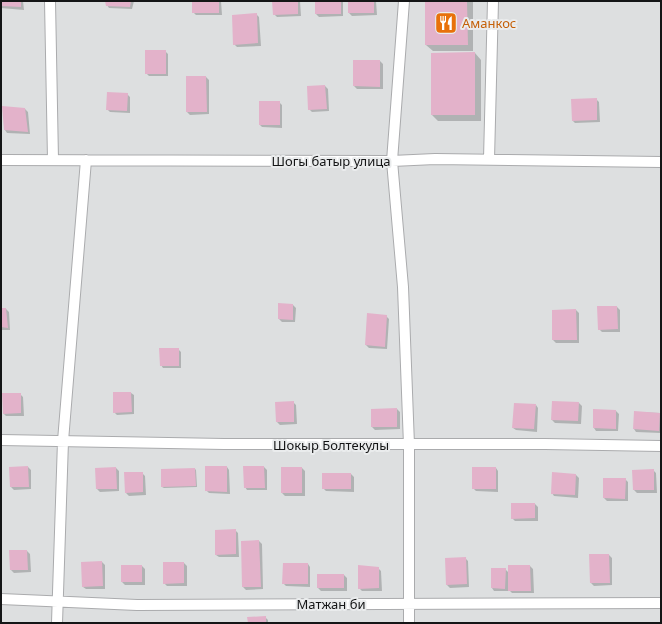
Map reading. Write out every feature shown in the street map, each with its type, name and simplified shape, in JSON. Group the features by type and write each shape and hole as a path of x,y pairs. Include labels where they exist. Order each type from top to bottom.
{"street":[{"path":"50,1 53,160"},
{"path":"404,1 392,161 403,287 409,445 409,623"},
{"path":"489,160 493,1"},
{"name":"Шогы батыр улица","path":"1,160 489,160 661,162"},
{"path":"57,623 63,441 86,160"},
{"name":"Шокыр Болтекулы","path":"1,440 224,444 538,444 661,446"},
{"name":"Матжан би","path":"1,600 137,604 661,603"}],"building":[{"path":"1,1 21,1 21,7 1,6"},
{"path":"105,1 131,1 130,7 106,6"},
{"path":"192,1 219,1 219,13 192,13"},
{"path":"272,1 298,1 298,14 273,15"},
{"path":"315,1 341,1 341,14 315,14"},
{"path":"348,1 374,1 374,13 348,13"},
{"name":"Аманкос","path":"425,1 467,1 468,45 425,45"},
{"path":"257,13 258,43 233,45 232,15"},
{"path":"145,50 166,50 166,74 145,74"},
{"path":"475,52 475,115 431,115 431,53"},
{"path":"353,60 380,60 380,87 353,86"},
{"path":"186,76 206,76 207,112 186,112"},
{"path":"325,85 327,109 308,110 307,86"},
{"path":"107,92 128,93 127,111 106,110"},
{"path":"597,98 597,120 572,121 571,99"},
{"path":"259,101 280,101 280,125 259,125"},
{"path":"2,106 25,108 28,132 4,130"},
{"path":"278,303 293,304 293,320 278,319"},
{"path":"597,306 617,306 618,329 598,330"},
{"path":"1,308 6,308 8,328 1,327"},
{"path":"576,309 577,340 552,340 552,310"},
{"path":"367,313 387,315 385,347 365,345"},
{"path":"159,348 179,348 179,366 160,366"},
{"path":"113,392 131,392 132,412 113,413"},
{"path":"2,393 21,393 21,413 3,414"},
{"path":"294,401 294,422 276,422 275,402"},
{"path":"552,401 579,402 578,421 551,420"},
{"path":"514,403 536,404 534,429 512,428"},
{"path":"397,408 397,427 371,427 371,409"},
{"path":"593,409 616,410 616,429 593,428"},
{"path":"634,411 660,413 659,431 633,429"},
{"path":"28,466 29,487 10,487 9,467"},
{"path":"205,466 227,466 227,492 205,491"},
{"path":"243,466 264,466 265,488 244,488"},
{"path":"116,467 117,489 96,489 95,468"},
{"path":"281,467 302,467 302,493 281,493"},
{"path":"472,467 496,467 496,489 472,489"},
{"path":"195,468 196,486 161,487 161,469"},
{"path":"654,469 654,490 633,490 632,470"},
{"path":"124,472 143,472 143,492 125,493"},
{"path":"552,472 576,474 575,495 551,494"},
{"path":"322,473 351,473 351,489 322,489"},
{"path":"603,478 626,478 625,499 603,498"},
{"path":"511,503 535,503 535,518 511,519"},
{"path":"236,529 236,554 215,555 215,530"},
{"path":"259,540 261,587 242,587 241,541"},
{"path":"9,550 27,550 28,570 10,570"},
{"path":"589,554 609,554 610,583 590,583"},
{"path":"466,557 467,584 446,585 445,558"},
{"path":"102,561 103,586 82,587 81,562"},
{"path":"163,562 184,562 184,583 163,584"},
{"path":"283,563 308,563 308,584 282,584"},
{"path":"121,565 142,565 142,582 121,582"},
{"path":"358,565 379,567 379,588 358,589"},
{"path":"508,565 530,565 531,591 508,591"},
{"path":"491,568 506,568 505,589 491,588"},
{"path":"317,574 344,574 344,588 317,588"},
{"path":"266,616 266,623 248,623 247,617"}],"place":[{"name":"Аманкос","path":"446,23"}]}
